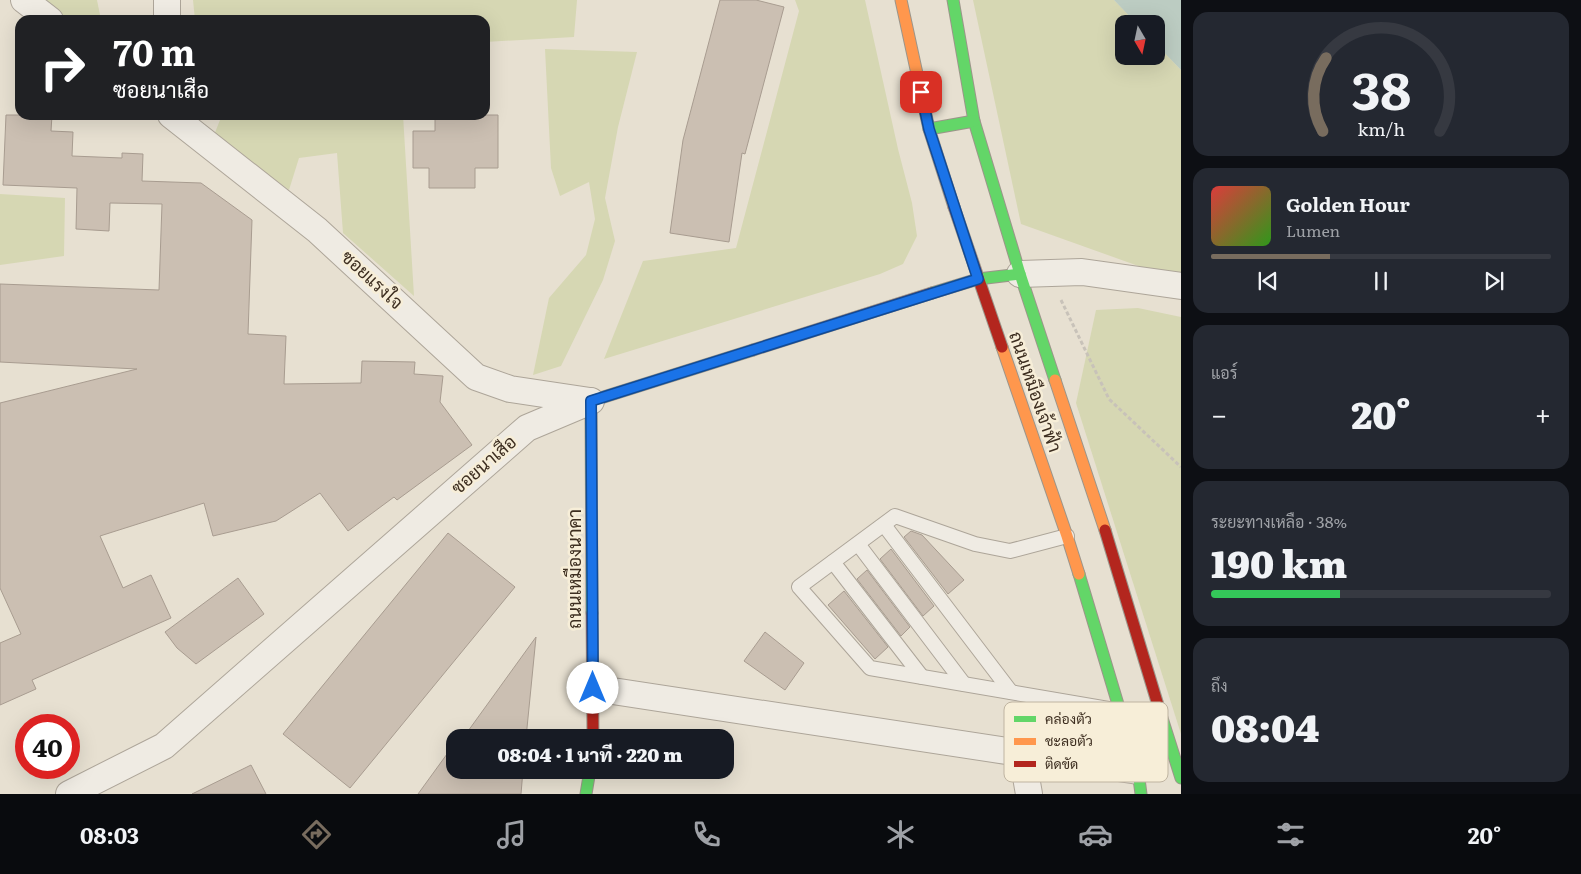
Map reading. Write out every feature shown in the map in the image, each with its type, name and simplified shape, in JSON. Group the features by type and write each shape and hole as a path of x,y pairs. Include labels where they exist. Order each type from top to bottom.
{"street":[{"path":"24,0 44,15"},
{"path":"167,0 167,15"},
{"name":"ถนนเหมืองเจ้าฟ้า","path":"901,0 929,129 978,279 1067,536 1117,702"},
{"name":"ถนนเหมืองเจ้าฟ้า","path":"953,0 974,121 1020,274 1105,531 1158,702"},
{"name":"ซอยแรงใจ","path":"177,120 317,230 476,377 510,389 591,401"},
{"path":"929,129 974,121"},
{"path":"1020,274 1082,272 1181,286"},
{"name":"ซอยนาเสือ","path":"69,794 164,746 527,428 591,401 978,279 1020,274"},
{"name":"ถนนเหมืองนาคา","path":"591,401 593,729"},
{"path":"593,688 1004,751"},
{"name":"ถนนเหมืองเจ้าฟ้า","path":"1168,736 1181,778"},
{"path":"586,794 588,779"}],"lane":[{"path":"1067,536 1010,551 975,544 895,516 799,587 870,668 1068,702"},
{"path":"884,524 1011,692"},
{"path":"858,544 964,684"},
{"path":"833,562 922,677"}],"path":[{"path":"1048,273 1109,400 1181,467"}],"green space":[{"path":"46,0 97,0 100,15 63,15"},
{"path":"193,0 577,0 574,37 490,42 490,15 194,15"},
{"path":"795,0 865,0 912,203 917,236 903,264 880,274 604,359 643,261 736,248 799,11"},
{"path":"973,0 1114,0 1128,15 1115,15 1115,65 1165,65 1165,53 1181,70 1181,274 1144,268 1021,224"},
{"path":"545,49 637,52 618,127 605,198 615,241 603,280 561,366 533,375 549,298 586,255 595,219 589,182 560,196 551,168"},
{"path":"220,120 403,120 414,296 343,233 337,153 299,158 289,190 214,135"},
{"path":"0,194 65,198 64,256 0,265"},
{"path":"1138,308 1181,317 1181,734 1076,403 1096,310"}],"shaded area":[{"path":"1114,0 1181,0 1181,70 1165,53 1165,15 1128,15"}],"building":[{"path":"720,0 756,0 784,7 745,154 742,153 729,242 670,233 683,140"},
{"path":"6,115 15,115 15,120 52,120 51,131 73,132 72,156 122,158 122,153 143,154 142,181 201,183 252,220 248,334 286,336 284,384 361,383 362,361 415,362 414,374 443,376 440,402 472,445 397,500 394,497 348,531 320,493 276,521 213,536 204,503 100,536 123,588 151,575 171,618 32,680 36,689 0,705 0,643 21,634 0,588 0,403 137,369 0,362 0,284 159,290 162,204 110,203 109,231 76,229 77,188 3,185"},
{"path":"490,115 498,115 498,168 475,168 475,188 429,188 429,168 413,168 413,131 435,131 435,120 490,120"},
{"path":"911,531 922,535 964,580 948,594 904,537"},
{"path":"448,533 515,587 350,788 283,734"},
{"path":"891,549 934,606 923,616 880,559"},
{"path":"867,570 910,627 901,636 857,579"},
{"path":"238,578 264,614 196,664 177,648 165,632"},
{"path":"844,591 888,647 875,659 828,605"},
{"path":"765,632 804,663 785,690 744,661"},
{"path":"536,637 527,729 470,729"},
{"path":"446,755 446,779 522,779 521,794 418,794"},
{"path":"251,765 266,794 192,794"}],"traffic: fast":[{"path":"953,0 974,121 1020,274 1055,380"},
{"path":"929,129 974,121"},
{"path":"932,293 978,279 1020,274"},
{"path":"592,613 591,401 753,350"},
{"path":"1079,574 1117,702"},
{"path":"1168,737 1181,778"},
{"path":"586,794 588,779"},
{"path":"1139,782 1141,794"}],"traffic: slow":[{"path":"901,0 929,129 954,207"},
{"path":"1002,347 1079,574"},
{"path":"1055,380 1105,530"}],"traffic: jam":[{"path":"954,207 1002,347"},
{"path":"753,350 932,293"},
{"path":"1105,530 1157,702"},
{"path":"592,613 593,729"}],"route":[{"path":"593,688 591,401 978,279 929,129 921,92"}]}
